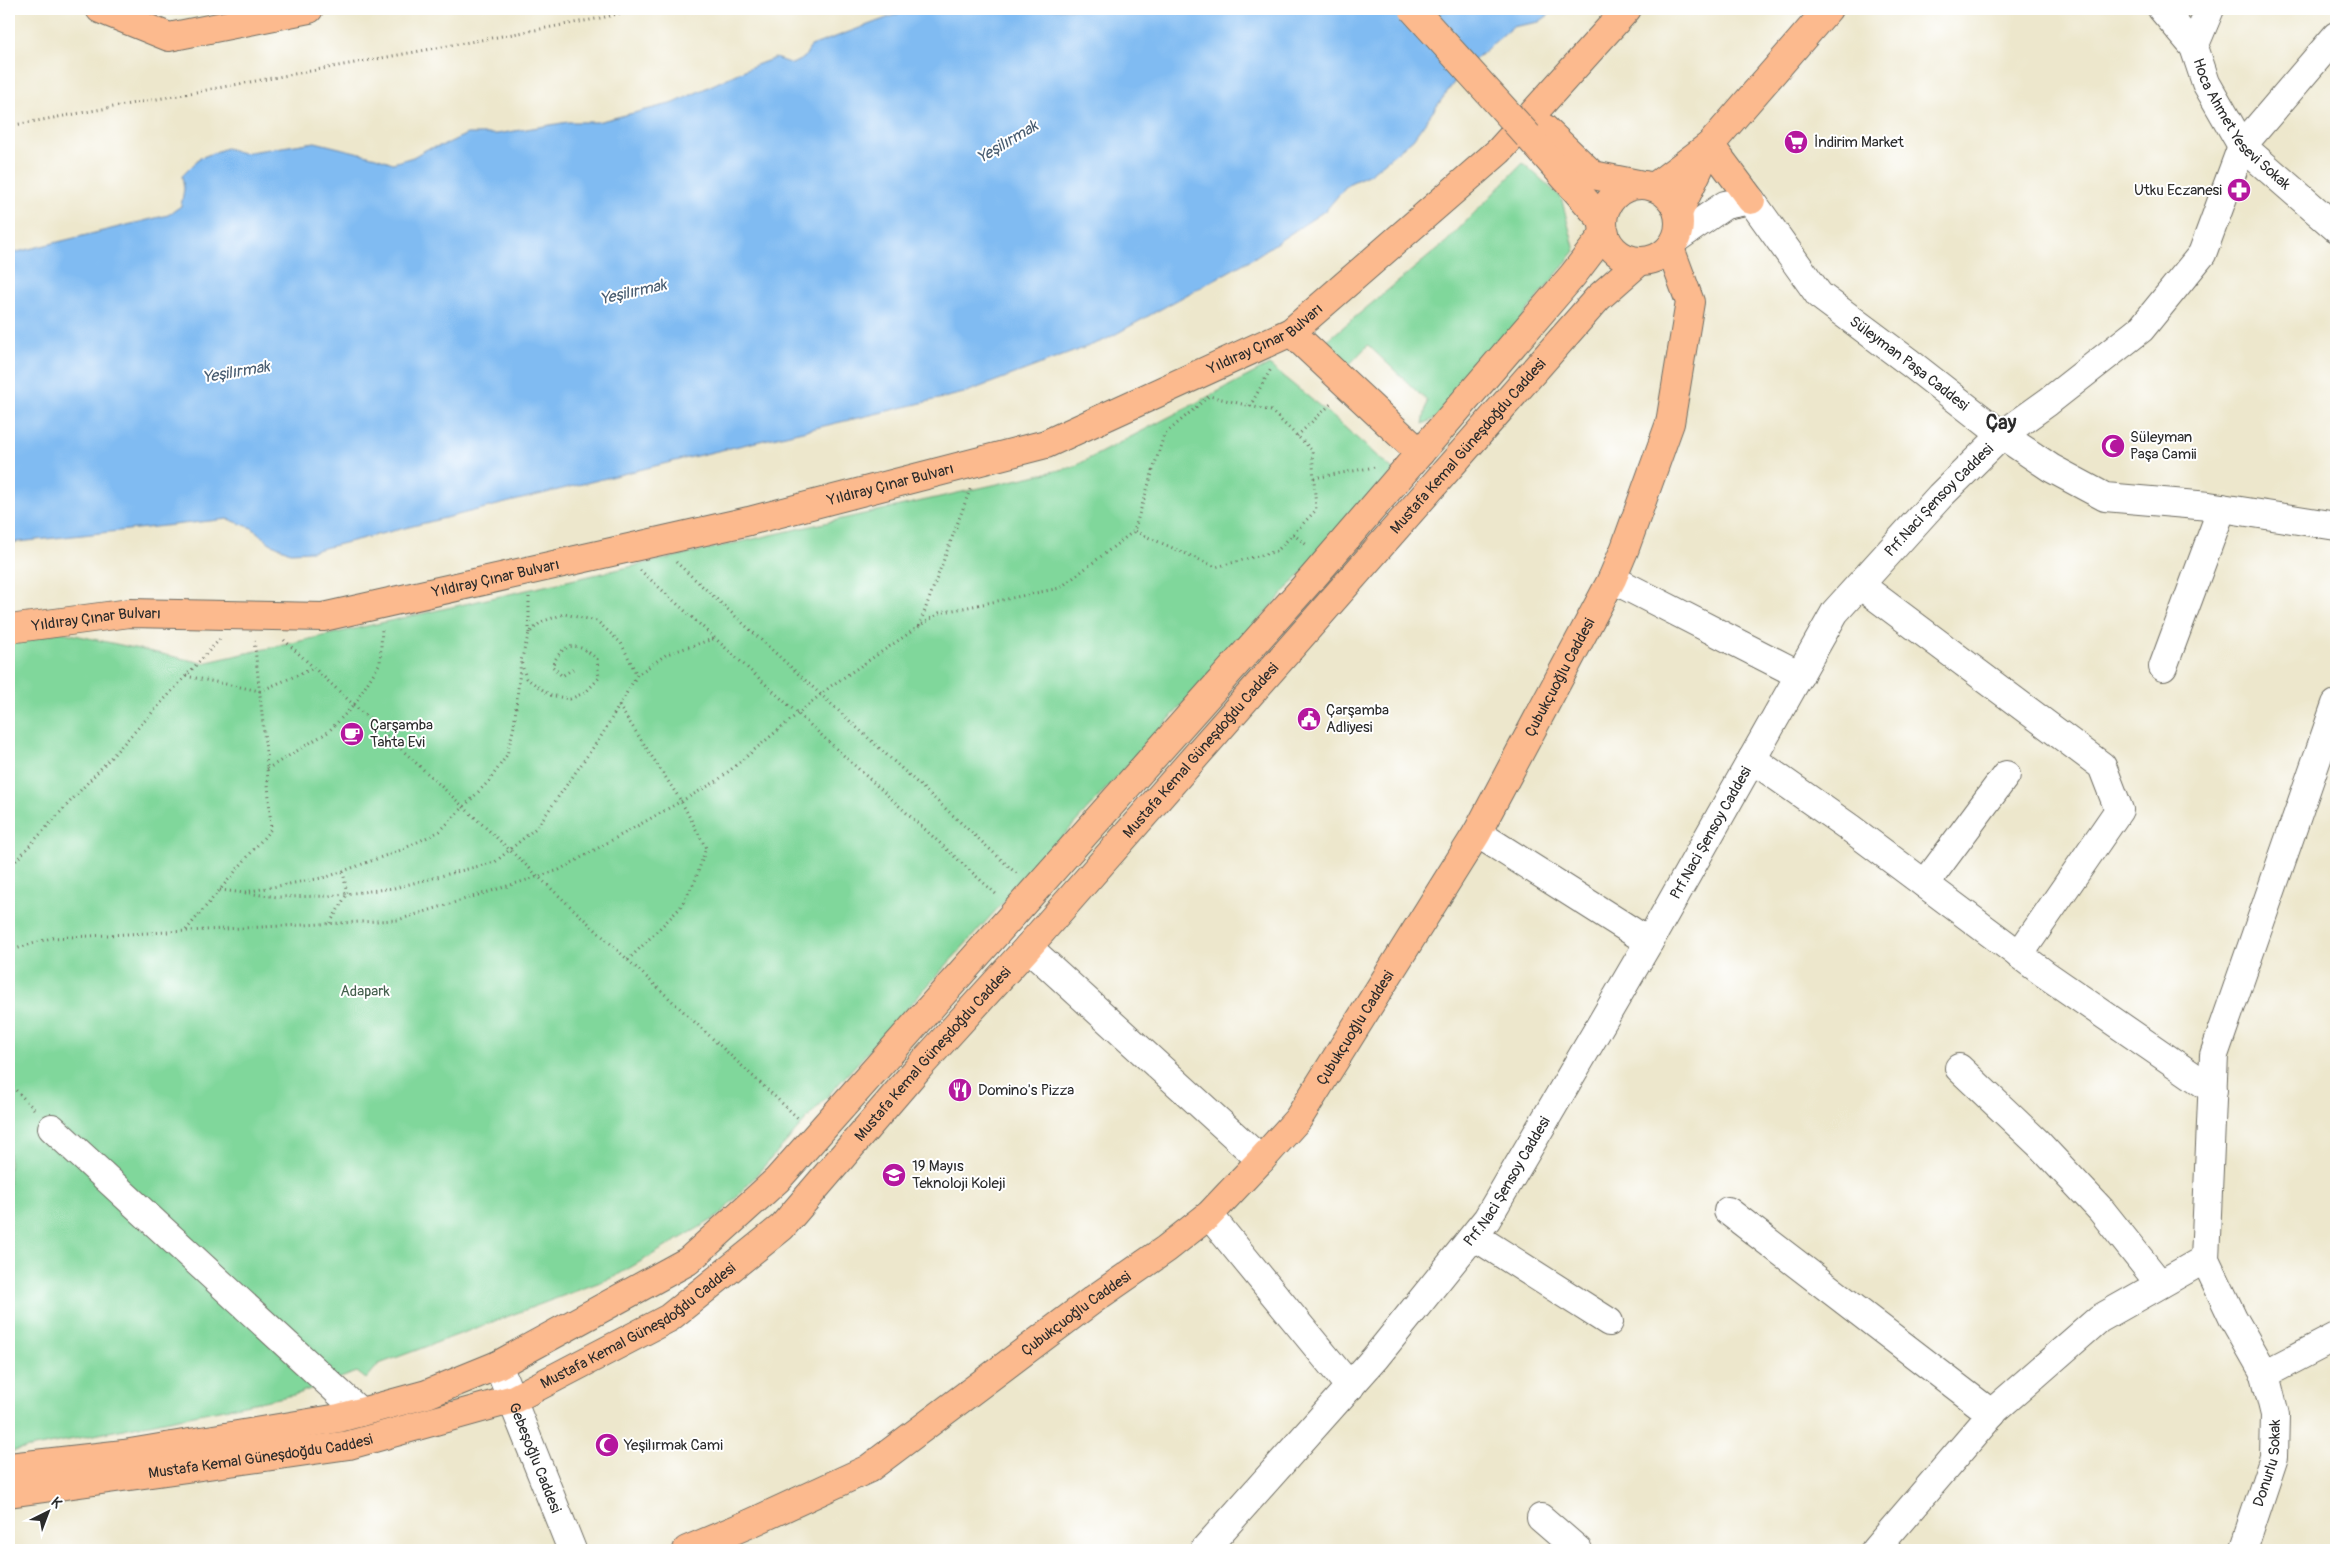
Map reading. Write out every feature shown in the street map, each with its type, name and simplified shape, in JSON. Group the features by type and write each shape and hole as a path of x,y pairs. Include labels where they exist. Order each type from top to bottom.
{"main road":[{"path":"100,9 170,37 309,9"},
{"path":"1413,9 1536,132 1593,175 1649,186 1669,198 1674,233"},
{"path":"1437,9 1536,132 1604,227 1609,244 1628,259 1640,261 1651,260 1661,256 1674,233 1710,144"},
{"name":"Yıldıray Çınar Bulvarı","path":"9,628 130,613 323,618 749,522 1046,444 1291,332 1499,151 1627,9"},
{"path":"1604,227 1605,210 1611,199 1620,191 1631,186 1649,186 1710,144 1828,9"},
{"name":"Süleyman Paşa Caddesi","path":"1710,144 1751,200"},
{"name":"Mustafa Kemal Güneşdoğdu Caddesi","path":"9,1467 124,1454 339,1418 427,1394 498,1365 688,1261 777,1180 1308,583 1574,275 1604,227"},
{"name":"Çubukçuoğlu Caddesi","path":"687,1550 868,1469 1094,1299 1166,1249 1208,1215 1298,1119 1477,833 1612,578 1625,548 1670,423 1690,302 1674,233"},
{"name":"Mustafa Kemal Güneşdoğdu Caddesi","path":"9,1493 349,1445 514,1399 669,1318 782,1228 920,1066 1028,947 1598,298 1640,261"},
{"path":"1291,332 1420,453"}],"street":[{"name":"Hoca Ahmet Yesevi Sokak","path":"2162,9 2194,47 2206,83 2242,146 2336,228"},
{"path":"2194,47 2210,9"},
{"path":"2242,146 2336,36"},
{"name":"Prf.Naci Şensoy Caddesi","path":"1204,1550 1350,1387 1487,1219 1649,942 1835,612 1940,496 2002,435 2048,402 2141,329 2202,254 2242,146"},
{"path":"1674,233 1725,205 1751,200"},
{"name":"Süleyman Paşa Caddesi","path":"1751,200 1819,295 2002,435 2051,468 2105,497 2222,508 2336,526"},
{"path":"2163,667 2222,508"},
{"path":"1612,578 1800,675"},
{"path":"1860,585 2102,766 2118,810 2019,955"},
{"path":"1875,1550 1992,1414 2099,1319 2205,1259 2214,1055 2336,704"},
{"path":"1752,759 1925,884 2019,955 2213,1090"},
{"path":"1925,884 2006,774"},
{"path":"1477,833 1649,942"},
{"path":"1028,947 1261,1160"},
{"path":"1959,1068 2038,1144 2102,1210 2160,1284"},
{"path":"52,1128 360,1412"},
{"path":"1728,1211 1992,1414"},
{"path":"1208,1215 1350,1387"},
{"path":"1474,1236 1609,1322"},
{"name":"Donurlu Sokak","path":"2205,1259 2234,1318 2265,1374 2275,1415 2274,1457 2243,1550"},
{"path":"2265,1374 2336,1337"},
{"name":"Gebeşoğlu Caddesi","path":"498,1365 514,1399 572,1550"},
{"path":"1541,1518 1578,1550"}],"path":[{"path":"9,126 601,18 636,9"},
{"path":"1297,436 1349,387"},
{"path":"9,951 50,938 398,920 560,870 717,781 821,695 939,613 1060,588 1134,531 1164,435 1210,396 1271,411 1312,450 1316,510 1278,551 1216,567 1134,531"},
{"path":"919,626 981,461"},
{"path":"1314,478 1377,467"},
{"path":"655,543 1035,890"},
{"path":"619,551 1016,912"},
{"path":"241,892 327,877 401,850 440,831 489,781 507,755 514,726 521,661 529,632 529,571"},
{"path":"268,769 328,732 354,705 380,662 384,604"},
{"path":"529,632 541,622 564,614 597,621 621,643 637,675"},
{"path":"250,616 314,668 817,1135"},
{"path":"9,868 186,676 250,616"},
{"path":"185,931 271,829 268,769 250,616"},
{"path":"220,890 278,897 347,894 394,888 494,862 538,827 602,735 637,675 666,654 716,638"},
{"path":"521,661 526,678 550,695 570,699 586,692 599,678 597,659 583,647 570,646 558,654 552,666 562,676 573,669"},
{"path":"186,676 260,691 314,668"},
{"path":"619,706 681,801 706,848 695,881 680,908 628,960"},
{"path":"330,923 347,894 342,871"},
{"path":"9,1083 52,1128"}],"green space":[{"path":"1523,163 1561,197 1575,251 1445,414 1423,424 1427,401 1368,345 1344,370 1319,347 1446,242"},
{"name":"Adapark","path":"1269,365 1332,416 1394,471 719,1216 614,1277 379,1364 366,1379 357,1372 294,1395 9,1452 9,643 61,632 203,663 1073,467"}],"water":[{"name":"Yeşilırmak","path":"911,9 1557,9 1539,22 1512,27 1463,70 1413,139 1370,174 1348,184 1326,210 1255,257 1105,340 964,393 675,461 312,551 290,552 270,543 252,528 228,519 9,543 9,254 168,215 181,206 184,189 182,176 200,158 226,148 243,153 315,142 393,163 413,157 427,149 444,145 467,134 497,134 568,122 597,122 674,103 751,67 775,58 792,64 804,58 811,46"}],"place":[{"name":"İndirim Market","path":"1796,142"},
{"name":"Utku Eczanesi","path":"2239,190"},
{"name":"Süleyman Paşa Camii","path":"2113,446"},
{"name":"Çarşamba Adliyesi","path":"1309,719"},
{"name":"Çarşamba Tahta Evi","path":"352,734"},
{"name":"Domino's Pizza","path":"960,1090"},
{"name":"19 Mayıs Teknoloji Koleji","path":"894,1175"},
{"name":"Yeşilırmak Cami","path":"607,1445"}],"district":[{"name":"Çay","path":"2001,422"}]}
